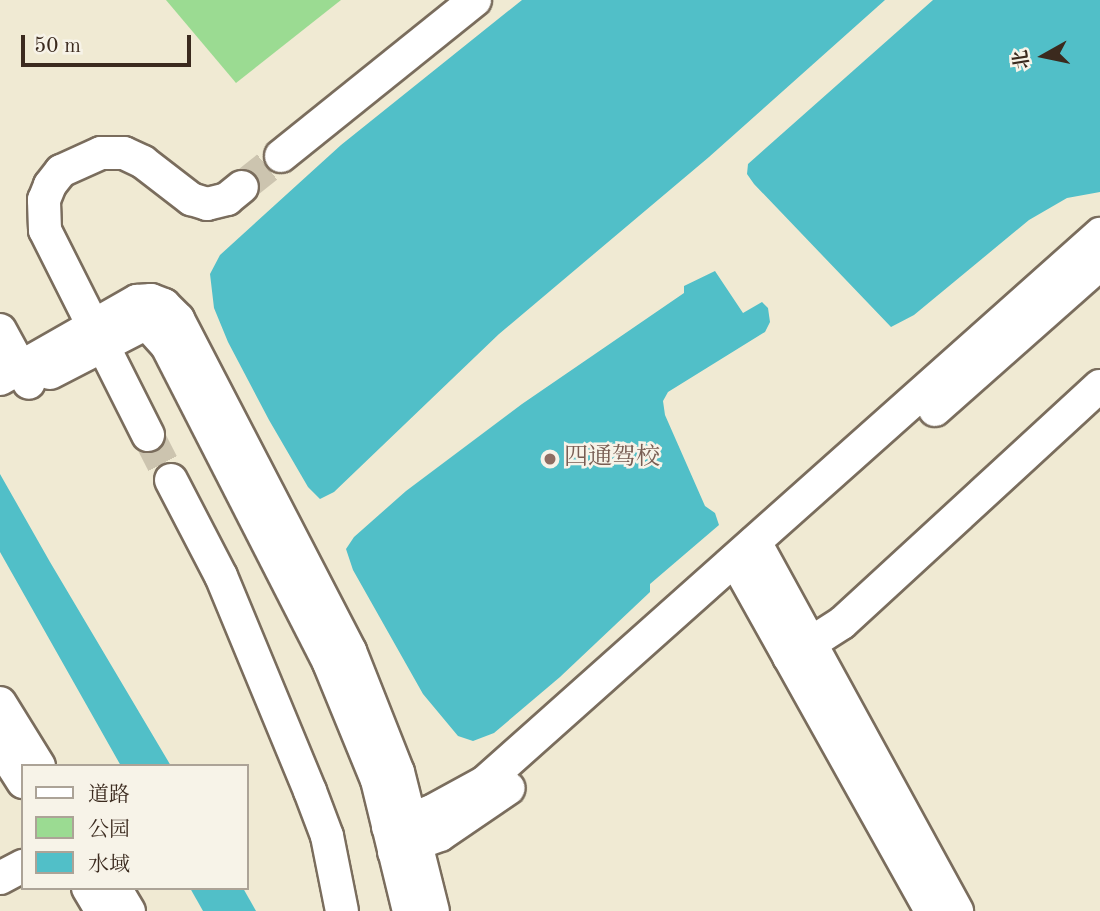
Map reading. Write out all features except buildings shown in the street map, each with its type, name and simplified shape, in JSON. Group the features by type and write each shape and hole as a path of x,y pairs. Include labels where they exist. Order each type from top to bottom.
{"lane":[{"path":"281,156 475,0"},
{"path":"148,435 45,230 44,200 50,185 61,171 102,153 124,153 143,162 191,199 207,204 227,199 242,187"},
{"path":"750,560 1100,234"},
{"path":"402,835 432,811 485,782 1100,264"},
{"path":"0,330 11,385 99,334 137,301 151,300 164,305 178,319 351,651 398,772 409,911"},
{"path":"799,650 842,623 1100,386"},
{"path":"172,480 221,576 310,791 327,836 342,911"},
{"path":"750,560 799,650 931,911"},
{"path":"799,650 957,911"},
{"path":"0,703 21,776"},
{"path":"402,835 433,911"},
{"path":"0,878 21,867"},
{"path":"89,890 102,911"},
{"path":"116,890 129,911"}],"green space":[{"path":"166,0 341,0 236,83"}],"water":[{"path":"522,0 885,0 709,157 499,334 334,492 320,499 308,487 228,342 214,308 210,274 220,255 341,145"},
{"path":"933,0 1100,0 1100,192 1067,198 1029,220 914,315 891,327 754,184 747,174 748,164"},
{"path":"715,271 743,313 762,302 768,308 770,322 765,332 668,392 663,401 665,415 705,506 715,513 719,525 650,584 650,592 560,677 494,733 473,741 458,736 423,694 353,570 346,549 354,537 406,491 522,404 684,293 684,286"},
{"path":"0,474 170,764 120,764 0,552"},
{"path":"191,890 244,890 256,911 203,911"}],"tunnel":[{"path":"242,187 281,156"},
{"path":"148,435 171,480"}],"place":[{"name":"四通驾校","path":"550,459"}]}
